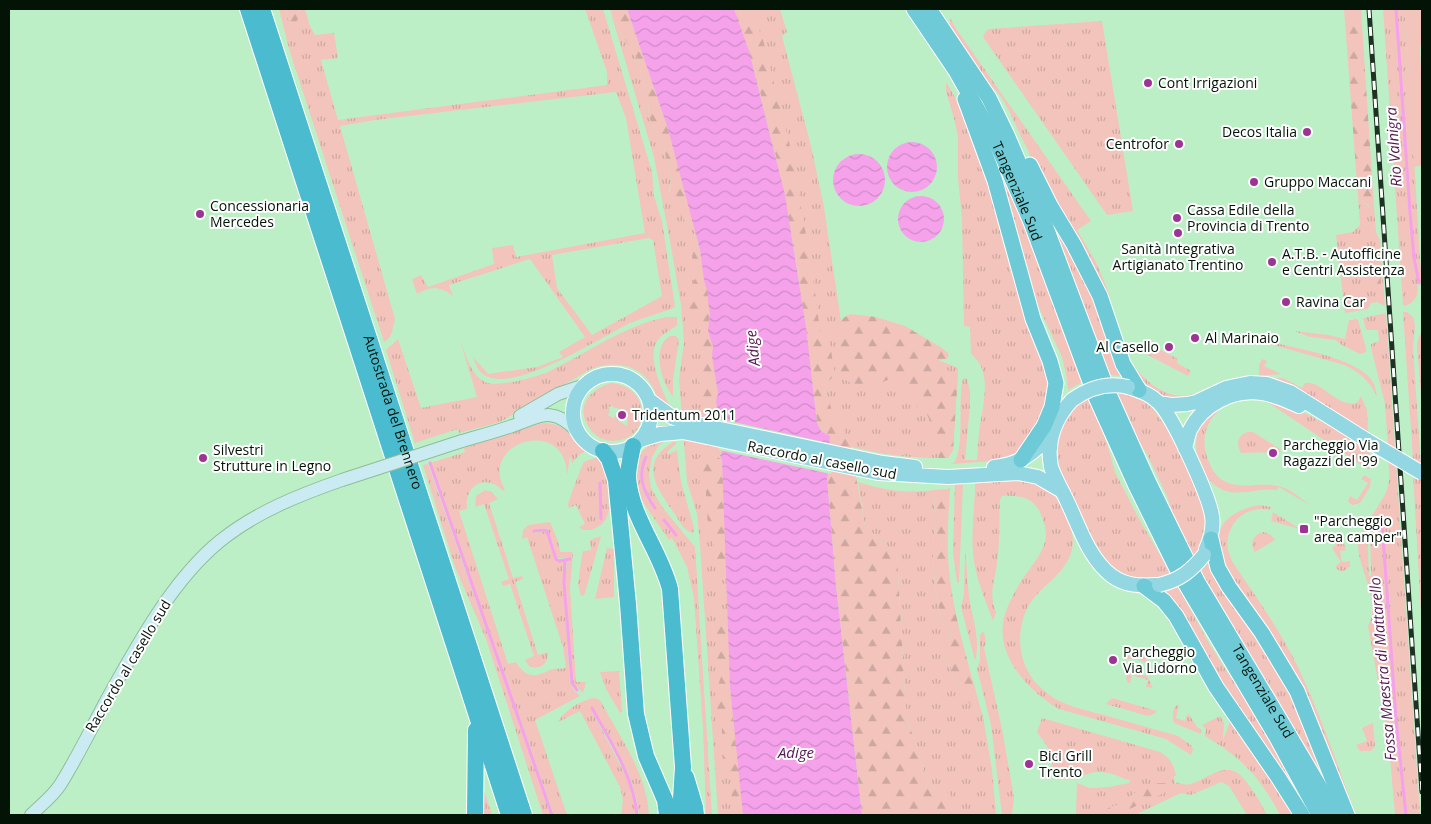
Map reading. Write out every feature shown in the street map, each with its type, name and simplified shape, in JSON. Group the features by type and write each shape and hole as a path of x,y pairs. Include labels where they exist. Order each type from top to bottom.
{"highway":[{"name":"Autostrada del Brennero","path":"248,9 509,815"},
{"name":"Autostrada del Brennero","path":"262,9 524,815"},
{"name":"Tangenziale Sud","path":"914,9 956,71 985,121 1012,177 1031,222 1095,395 1136,486 1186,586 1277,738 1319,815"},
{"name":"Tangenziale Sud","path":"929,9 988,98 1023,171 1108,392 1148,481 1197,581 1290,735 1322,791 1333,815"},
{"path":"956,71 972,121 995,181 1033,319 1052,368 1056,392 1052,407 1044,426 1021,460"},
{"path":"988,98 1005,117 1050,205 1074,245 1100,296 1123,364 1134,388"},
{"path":"1023,284 1051,345 1062,376 1064,389 1058,420"},
{"path":"637,443 628,476 632,498 638,516 666,575 670,589 683,767 680,815"},
{"path":"602,451 609,459 616,480 636,714 646,756 665,800 667,815"},
{"path":"1211,539 1218,568 1229,587 1262,633 1297,691 1346,815"},
{"path":"1152,585 1176,616 1216,687 1302,815"},
{"path":"475,815 476,715"},
{"path":"683,767 696,815"},
{"path":"651,770 656,815"}],"main road":[{"name":"Raccordo al casello sud","path":"490,433 558,394 585,385 602,375 620,375 636,383 642,388 649,400 682,427"},
{"path":"1160,403 1173,423 1211,508 1213,527 1211,539 1204,555 1196,566 1172,582 1152,585 1125,583 1112,576 1099,562 1082,533 1062,491 1052,468 1050,458 1052,434 1058,420 1072,400 1083,392 1095,387 1110,385 1134,388 1160,403 1171,405 1196,402 1234,386 1250,383 1267,384 1290,392 1422,473"},
{"path":"576,430 573,420 573,408 578,394 585,385"},
{"path":"1185,448 1189,432 1203,411 1224,398 1243,393 1262,393 1274,396 1342,425"},
{"path":"637,443 648,430 651,420 649,400"},
{"name":"Raccordo al casello sud","path":"31,815 59,786 130,658 170,595 195,565 220,541 250,520 285,502 342,480 518,424 528,419 548,415 562,418 576,430 587,444 602,451 618,452 682,427 948,473 1018,474 1038,477 1062,491"},
{"name":"Raccordo al casello sud","path":"948,473 1007,466 1030,456 1052,434"}],"green space":[{"path":"279,9 285,9 290,25 300,11 299,9 305,9 315,35 334,33 338,58 321,60 338,120 607,85 607,72 585,9 603,9 652,172 654,196 662,221 675,306 672,309 628,324 537,371 517,377 500,379 486,376 478,368 473,357 488,374 537,367 563,357 559,352 585,337 530,259 449,285 453,296 444,290 435,288 417,294 412,279 421,275 428,287 494,264 492,248 513,245 516,257 645,233 626,118 616,92 375,120 340,126 395,319 391,335 384,342 289,49","holes":["649,238 653,240 662,296 592,335 557,288 552,255"]},
{"path":"285,9 299,9 300,17 295,23 290,25"},
{"path":"610,9 627,9 668,129 694,224 686,222 669,200 671,180 668,162 664,148 648,115 649,104 637,57 621,34"},
{"path":"734,9 780,9 787,32 782,36 811,146 824,207 841,321 958,368 953,450 948,458 888,454 831,441 785,195 749,51"},
{"path":"734,9 749,9 762,36 789,141 805,229 821,340 829,339 835,374 830,380 824,382 831,408 851,448 865,527 897,555 906,715 929,785 950,794 957,802 960,815 862,815 836,586 827,478 830,436 821,431 817,423 788,213 765,110 751,59"},
{"path":"1344,9 1361,9 1374,207 1370,207 1358,197"},
{"path":"1383,9 1405,9 1422,283 1417,284 1418,291 1414,300 1405,306 1403,305"},
{"path":"1405,9 1422,9 1422,42 1420,47 1422,165 1414,167"},
{"path":"610,10 621,34 637,57 649,104 648,115 664,148 668,162 671,181 669,190 686,222 694,224 708,294 722,454 720,455 722,459 743,815 718,815 700,544 697,514 687,482 679,379 684,342 681,305 654,157"},
{"path":"950,18 1091,221 1077,230 1097,264 1110,296 1108,297 1031,157 1002,98 983,76 950,28"},
{"path":"1102,21 1133,211 1107,215 983,37 989,29"},
{"path":"946,82 962,109 989,181 1011,271 1047,367 1050,395 1040,422 1022,448 1014,454 994,461 950,464 955,462 960,442 961,388 963,378 967,379 970,392 965,460 977,460 985,390 982,370 978,361 971,354 970,327 964,326 958,138 946,91"},
{"path":"995,156 1028,234 1082,382 1068,390 1062,357 1027,277 993,157"},
{"path":"1358,197 1369,207 1374,207 1376,232 1380,240 1385,306 1377,302 1371,303 1368,309 1345,313 1336,235 1353,232 1360,225"},
{"path":"1043,200 1096,296 1123,376 1110,375"},
{"path":"697,243 700,250 710,314 708,325 705,327 699,327 685,311 690,300 690,289 697,274 697,269 692,260 694,247"},
{"path":"1349,262 1357,270 1349,278 1341,270"},
{"path":"1372,267 1380,270 1381,284 1378,289 1374,288 1369,282 1369,269"},
{"path":"1403,312 1407,312 1413,317 1415,325 1413,349 1421,465 1413,460"},
{"path":"1386,313 1395,449 1388,445 1385,404 1371,348 1371,344 1379,341 1378,330 1366,330 1363,318"},
{"path":"851,314 876,317 905,326 949,354 947,359 938,360 943,368 958,375 953,450 948,458 939,458 930,436 927,414 918,409 911,394 904,385 895,380 889,380 875,386 862,386 841,377 837,351 837,332 844,318"},
{"path":"666,317 677,317 677,325 658,340 654,350 654,359 658,379 674,413 662,404 650,383 642,374 629,367 614,364 591,369 500,422 459,433 458,429 415,443 386,350 398,339 421,408 477,397 460,340 469,363 480,378 490,383 507,383 548,372 620,333"},
{"path":"1354,318 1358,320 1366,348 1366,352 1360,354 1336,340 1310,337 1294,331 1345,339 1349,320 1354,320"},
{"path":"708,331 713,346 712,356 718,394 716,400 718,410 707,408 702,397 705,390 698,378 703,357 696,349 697,343 701,336"},
{"path":"1422,331 1422,408 1417,347"},
{"path":"670,336 676,336 679,340 673,380 673,396 665,383 659,356 664,341"},
{"path":"1256,339 1317,353 1349,364 1362,371 1371,379 1377,397 1368,382 1360,374 1344,365"},
{"path":"1153,346 1178,359 1177,363 1191,371 1188,376 1148,355"},
{"path":"1127,355 1138,371 1152,385 1170,394 1190,395 1219,384 1187,400 1168,398 1137,377"},
{"path":"1262,359 1267,361 1264,366 1281,374 1259,376 1259,365"},
{"path":"1283,378 1302,388 1305,383 1317,385 1335,398 1349,403 1357,403 1361,396 1367,410 1368,434 1253,379"},
{"path":"612,383 626,387 635,394 641,404 640,424 634,433 625,439 609,441 603,439 592,432 585,421 584,407 587,400 597,389","holes":["612,406 624,412 624,415 628,412 627,426 618,421 619,416 616,415 613,418 608,415 610,411 608,407"]},
{"path":"1115,392 1125,393 1142,400 1157,413 1174,441 1191,476 1205,515 1203,538 1192,559 1178,531 1167,496 1147,454 1131,430"},
{"path":"1089,397 1107,443 1115,472 1171,574 1152,578 1136,578 1123,573 1112,565 1094,542 1064,480 1058,458 1059,436 1068,416"},
{"path":"1254,398 1267,399 1297,409 1369,449 1370,469 1269,403"},
{"path":"1225,405 1213,417 1206,430 1206,454 1215,473 1223,480 1233,484 1246,486 1275,485 1282,487 1294,493 1311,506 1279,487 1277,490 1270,489 1236,493 1223,490 1208,478 1198,460 1196,439 1203,420 1210,413"},
{"path":"546,423 565,429 587,451 580,454 572,463 570,456 567,476 563,457 553,446 540,441 526,442 512,448 503,459 500,473 505,490 503,491 490,483 483,482 478,484 469,494 467,509 459,511 508,664 516,662 527,674 535,675 552,669 566,668 563,647 527,537 522,539 523,530 528,525 550,522 558,541 560,552 573,553 570,588 576,682 586,682 583,693 573,683 565,583 567,561 570,561 570,558 557,558 546,528 534,530 535,533 546,531 555,559 565,563 563,581 570,682 580,696 535,720 567,815 554,815 430,463 465,452 464,448"},
{"path":"1253,432 1280,449 1281,452 1241,453 1238,440 1244,433"},
{"path":"666,440 659,445 652,457 649,474 651,488 663,508 695,547 712,815 706,815 703,729 694,598 687,567 672,538 669,540 644,504 634,483 639,455 653,441","holes":["645,456 647,457 643,477 648,495 656,507 654,508 643,490 640,477 642,463"]},
{"path":"676,442 676,444 667,452 669,454 677,450 681,482 693,524 694,531 692,533 684,528 662,495 654,476 653,467 656,459 662,450"},
{"path":"596,458 600,459 607,469 609,510 602,524 592,530 583,530 579,527 585,524 576,505 569,508 568,505 584,462"},
{"path":"696,458 722,459 726,570 718,569 716,566 714,546 704,503 706,492 699,485 700,478 693,465"},
{"path":"1388,460 1396,464 1420,815 1395,815 1388,735 1368,626 1372,616 1371,597 1359,556 1358,546 1366,524 1388,487","holes":["1370,525 1371,576 1369,576 1367,526"]},
{"path":"428,464 551,815 543,815 486,639 455,567 423,465"},
{"path":"1413,474 1421,479 1422,488 1422,631"},
{"path":"1364,475 1371,479 1370,487 1360,503 1352,505 1348,501 1350,496 1357,500 1368,483 1361,479"},
{"path":"1030,479 1043,485 1059,501 1070,524 1072,535 1073,546 1066,563 1058,574 1033,599 1024,615 1020,644 1024,663 1032,677 1048,694 1068,705 1178,736 1191,745 1193,749 1191,755 1166,739 1059,709 1038,694 1019,674 1006,650 1003,624 1006,611 1013,596 1044,546 1046,531 1037,507 1033,502 1023,497 1002,496 1000,500 998,555 992,593 996,612 993,621 975,569 973,532 975,483 963,483 959,583 957,582 953,553 955,480"},
{"path":"858,482 876,487 915,492 934,490 933,551 935,586 941,617 951,628 950,640 944,655 951,667 954,678 967,700 983,717 992,769 996,815 960,815 956,803 949,795 929,785 906,715 897,555 865,527"},
{"path":"950,487 948,556 950,577 961,637 983,717 966,700 954,678 942,647 950,640 951,628 941,617 935,586 933,551 934,490 948,489"},
{"path":"485,490 492,492 498,499 489,503 513,578 522,576 523,579 515,582 538,655 548,652 547,660 540,667 529,666 525,660 534,656 510,584 503,586 501,582 509,579 484,504 475,507 476,496"},
{"path":"1259,505 1271,507 1271,510 1253,510 1239,518 1233,524 1230,532 1228,551 1232,561 1276,627 1299,669 1322,723 1356,815 1352,815 1318,728 1224,567 1218,539 1222,525 1233,515"},
{"path":"1273,512 1300,529 1271,521"},
{"path":"1264,532 1271,535 1275,540 1255,552 1252,545 1253,539"},
{"path":"601,536 585,593 581,596 578,584 583,551 591,550 590,540"},
{"path":"1329,536 1338,538 1344,544 1346,550 1340,551 1342,562 1350,561 1350,566 1345,570 1342,571 1336,568 1341,562 1332,548 1336,545"},
{"path":"607,548 614,549 614,597 595,599"},
{"path":"965,549 969,596 977,637 975,661 961,607 964,594"},
{"path":"1210,560 1289,686 1332,792 1329,793 1200,572"},
{"path":"1178,587 1210,645 1269,737 1313,815 1309,815 1162,592"},
{"path":"723,616 727,616 730,686 743,815 732,815 731,799 734,783 733,777 726,770 722,744 722,726 714,697 723,671 715,666 720,649 715,632"},
{"path":"984,632 986,642 984,648 1002,729 1014,797 1012,815 1002,815 991,725 977,669 980,660 980,636"},
{"path":"1141,650 1149,664 1137,659 1126,659 1126,657"},
{"path":"619,671 622,712 620,713 606,689 600,672"},
{"path":"1132,672 1147,676 1153,688 1146,687 1148,680 1132,675 1130,683 1128,683 1127,674"},
{"path":"595,698 600,700 638,770 647,799 649,815 639,815 633,787 622,759 593,708 591,709 630,784 637,815 621,815 623,800 620,787 580,711 558,722 574,706"},
{"path":"1112,698 1157,711 1148,716 1106,704"},
{"path":"1177,705 1179,705 1176,718 1185,721 1188,713 1197,727 1202,730 1201,734 1174,723 1173,713"},
{"path":"1220,716 1224,723 1223,740 1231,719 1297,815 1280,815 1265,790 1249,770 1230,752 1205,736 1206,729 1202,725"},
{"path":"1042,718 1160,752 1173,765 1176,776 1174,776 1175,785 1177,782 1190,784 1219,771 1234,771 1248,784 1267,815 1247,815 1229,786 1221,782 1191,795 1181,793 1135,815 1076,815 1077,783 1090,788 1109,787 1129,783 1130,780 1101,772 1093,772 1069,779 1060,778 1052,769 1050,752 1037,732"},
{"path":"1373,723 1375,746 1371,751 1360,751 1356,745 1367,741 1362,728"},
{"path":"1156,783 1169,783 1173,786 1172,789 1117,815 1096,815 1112,806 1122,804 1133,794"},
{"path":"485,793 492,815 482,815 482,794"}],"water":[{"name":"Adige","path":"627,9 734,9 749,51 785,195 806,327 817,423 821,431 830,436 827,478 836,586 862,815 743,815 730,686 722,459 720,455 722,454 716,400 718,394 712,356 713,346 708,331 710,314 708,294 700,250 668,129"},
{"path":"912,142 922,144 930,149 935,157 937,167 935,177 930,185 922,190 912,192 902,190 894,185 889,177 887,167 889,157 894,149 902,144"},
{"path":"859,154 869,156 877,162 883,170 885,180 883,190 877,198 869,204 859,206 849,204 841,198 835,190 833,180 835,170 841,162 849,156"},
{"path":"921,196 934,200 940,206 944,219 940,232 934,238 921,242 908,238 902,232 898,219 902,206 908,200"}],"pier":[{"path":"716,418 833,444 831,474 719,450"}],"waterway":[{"name":"Rio Valnigra","path":"1396,9 1410,212 1414,258 1419,283"},
{"path":"646,457 642,471 643,483 647,496 655,508"},
{"path":"430,463 552,815"},
{"path":"600,483 601,519"},
{"path":"664,520 676,535"},
{"name":"Fossa Maestra di Mattarello","path":"1382,522 1396,719 1406,815"},
{"path":"534,531 547,531 556,559 559,561 570,559"},
{"path":"565,560 564,583 572,683 577,690"},
{"path":"592,708 626,773 635,801 637,815"}],"railway":[{"path":"1369,9 1422,792"}],"place":[{"name":"Cont Irrigazioni","path":"1148,83"},
{"name":"Decos Italia","path":"1307,132"},
{"name":"Centrofor","path":"1179,144"},
{"name":"Gruppo Maccani","path":"1254,182"},
{"name":"Concessionaria Mercedes","path":"200,214"},
{"name":"Cassa Edile della Provincia di Trento","path":"1177,218"},
{"name":"Sanità Integrativa Artigianato Trentino","path":"1178,233"},
{"name":"A.T.B. - Autofficine e Centri Assistenza","path":"1272,262"},
{"name":"Ravina Car","path":"1286,302"},
{"name":"Al Marinaio","path":"1195,338"},
{"name":"Al Casello","path":"1169,347"},
{"name":"Tridentum 2011","path":"622,415"},
{"name":"Parcheggio Via Ragazzi del '99","path":"1273,453"},
{"name":"Silvestri Strutture in Legno","path":"203,458"},
{"name":"\"Parcheggio area camper\"","path":"1304,529"},
{"name":"Parcheggio Via Lidorno","path":"1113,660"},
{"name":"Bici Grill Trento","path":"1029,764"}]}
